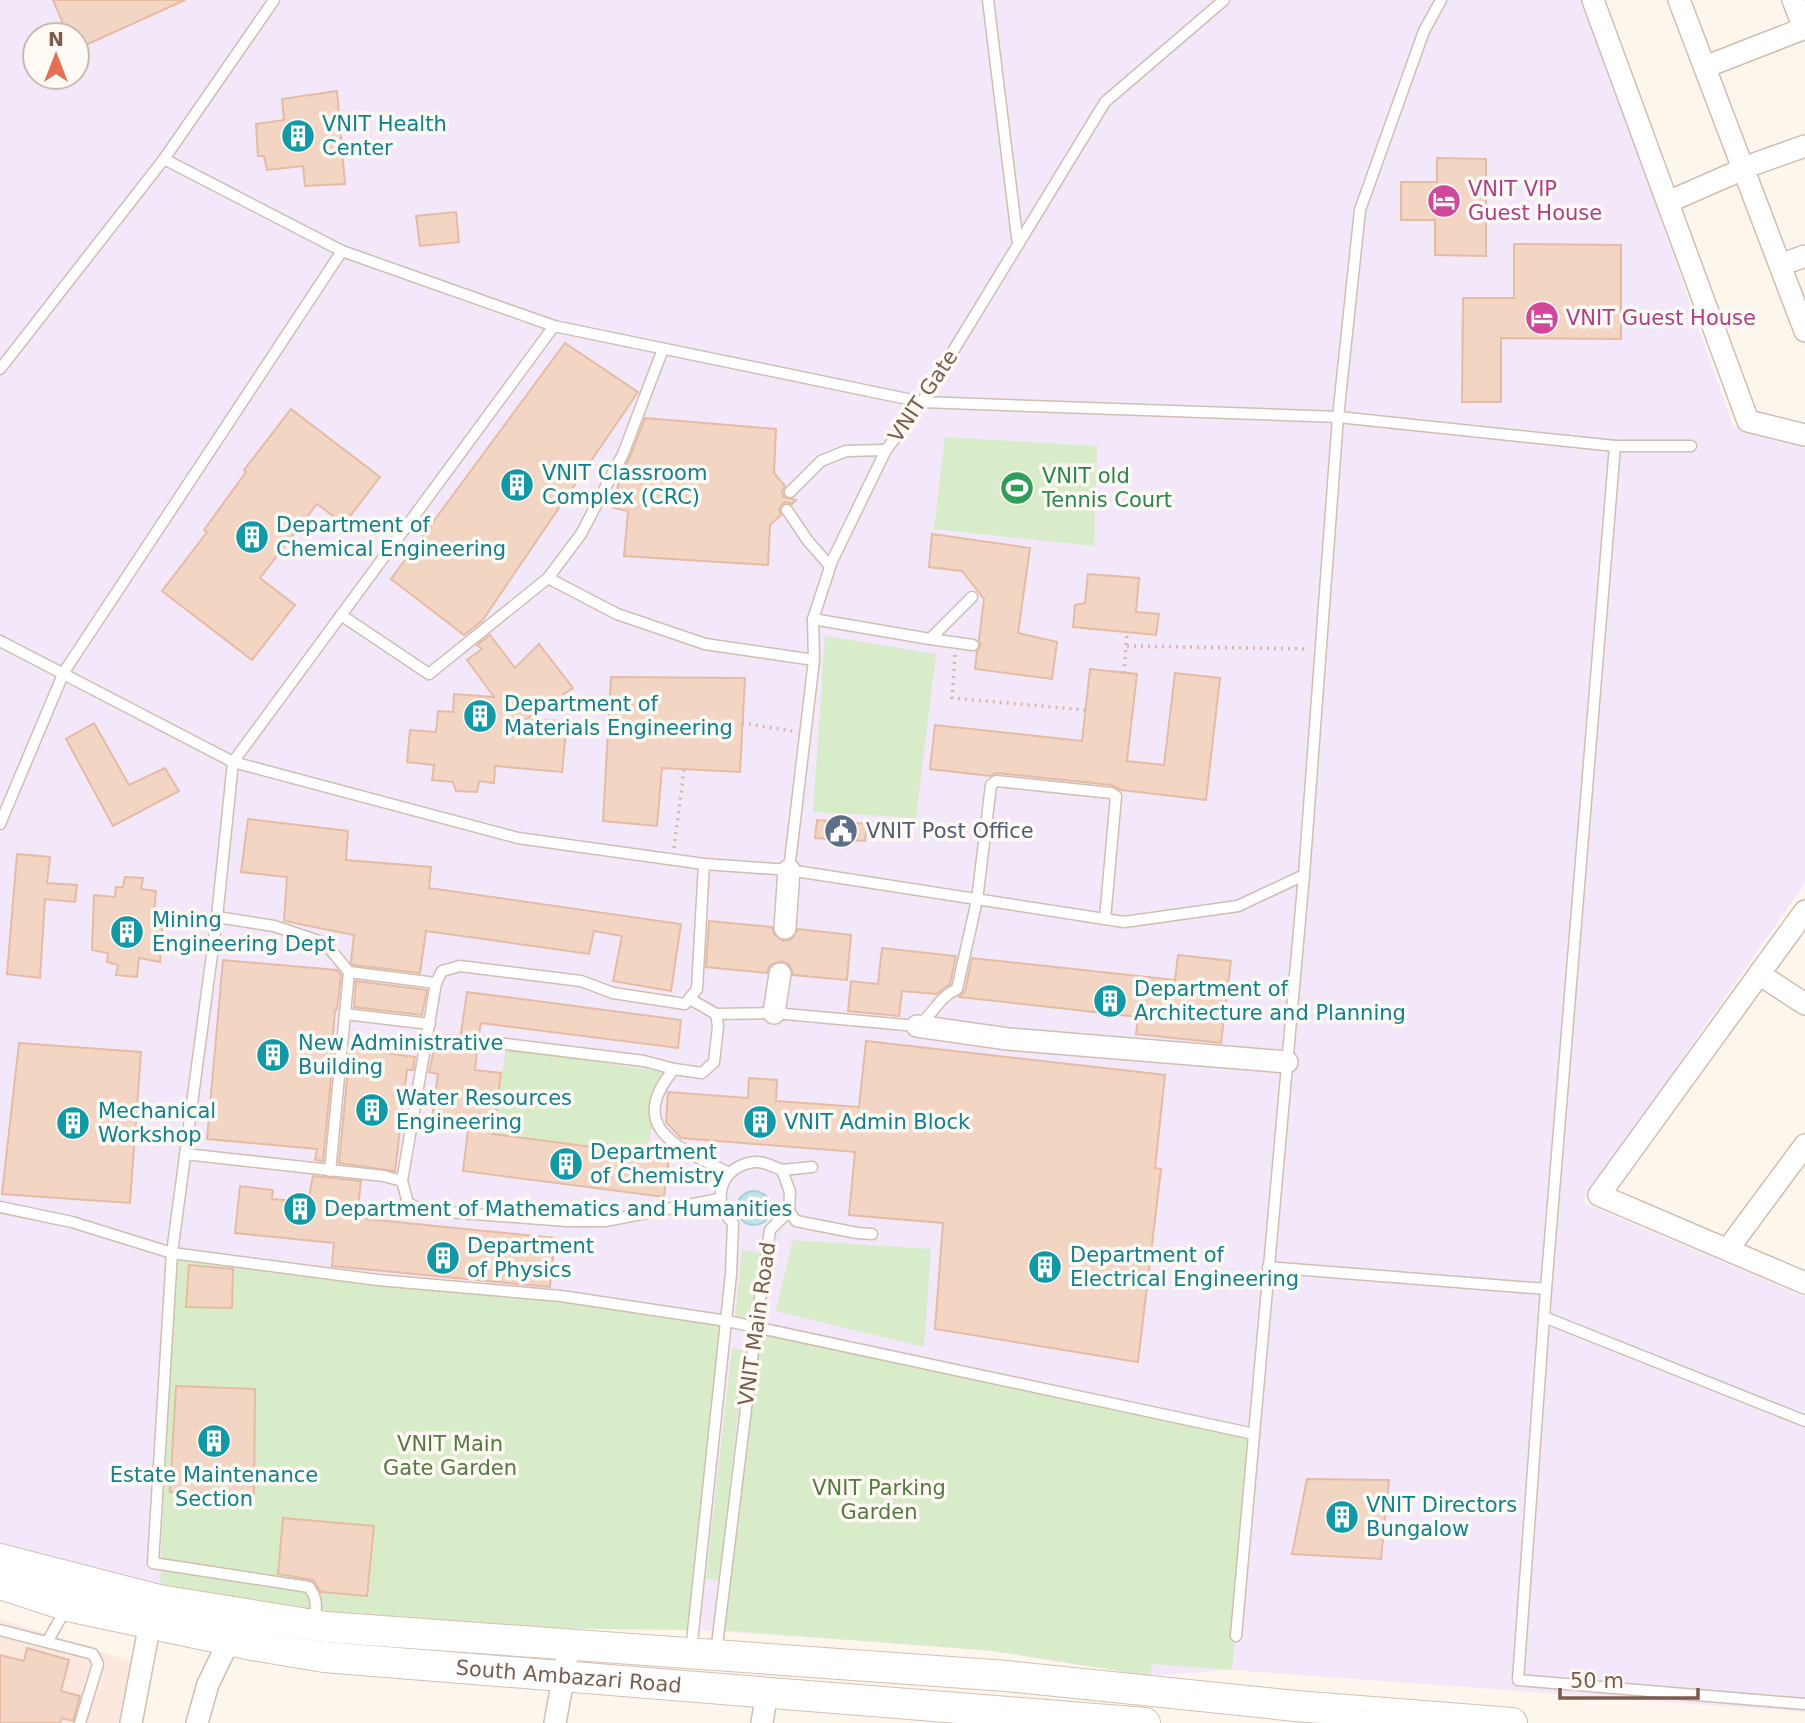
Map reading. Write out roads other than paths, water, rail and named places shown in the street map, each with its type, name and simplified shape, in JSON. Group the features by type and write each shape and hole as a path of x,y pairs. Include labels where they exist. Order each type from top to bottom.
{"main road":[{"path":"0,1559 159,1600 314,1626 992,1674 1296,1706 1512,1723"},
{"name":"South Ambazari Road","path":"0,1584 68,1606 229,1641 324,1657 767,1692 1055,1719 1144,1723"}],"street":[{"path":"1593,0 1748,421 1805,435"},
{"path":"1679,0 1805,331"},
{"path":"1705,67 1805,28 1793,0"},
{"path":"1668,202 1805,146"},
{"path":"1780,265 1805,256"},
{"path":"785,928 789,870"},
{"path":"1805,911 1599,1195 1805,1283"},
{"path":"774,1013 780,974"},
{"path":"1759,974 1805,1004"},
{"path":"917,1026 1008,1039 1287,1062"},
{"path":"1728,1250 1805,1145"},
{"path":"131,1723 150,1623"},
{"path":"197,1723 208,1684 229,1641"},
{"path":"555,1723 569,1646"},
{"path":"762,1723 767,1692"}],"lane":[{"path":"0,369 164,159 274,0"},
{"path":"988,0 1018,245"},
{"name":"VNIT Gate","path":"789,870 814,660 813,619 830,566 886,450 922,402 1105,102 1224,0"},
{"path":"1236,1636 1304,875 1338,417 1360,210 1424,31 1441,0"},
{"path":"164,159 342,251 554,326 922,402 1338,417 1615,446 1691,446"},
{"path":"0,824 64,672 342,251"},
{"path":"314,1626 317,1602 309,1587 153,1563 172,1252 216,917 233,762 554,326"},
{"path":"341,615 429,674 548,578 581,534 623,454 663,349"},
{"path":"1615,446 1546,1289 1518,1680 1805,1704"},
{"path":"790,492 821,461 846,451 886,450"},
{"path":"786,510 830,566"},
{"path":"548,578 617,614 705,644 814,660"},
{"path":"930,639 972,597"},
{"path":"813,619 973,645"},
{"path":"0,641 233,762 518,838 704,864 789,870 1124,922 1238,906 1304,875"},
{"path":"690,999 716,1014 774,1013 917,1026 925,1021 945,994 957,989 977,900 991,785 996,781 1111,793 1116,796 1105,919"},
{"path":"704,864 697,989 685,1004 613,993 582,981 460,966 442,971 436,983 402,1181 408,1203 422,1210 567,1221 605,1221 719,1199 723,1179 732,1169 757,1161 782,1170 812,1167"},
{"path":"216,917 274,926 325,943 349,972 436,983"},
{"path":"330,1171 349,972"},
{"path":"345,1014 430,1024"},
{"path":"426,1040 489,1042 644,1061 702,1073 714,1062 718,1026 716,1014"},
{"path":"674,1069 658,1089 654,1114 665,1137 679,1148 729,1173"},
{"path":"186,1154 384,1176 402,1181"},
{"path":"782,1170 790,1192 789,1210 796,1221 872,1234"},
{"name":"VNIT Main Road","path":"704,1655 733,1223 726,1216 719,1199"},
{"path":"0,1207 72,1223 172,1252 378,1280 561,1296 727,1321 1254,1434"},
{"name":"VNIT Main Road","path":"704,1655 770,1230 789,1210"},
{"path":"1268,1267 1546,1289"},
{"path":"1544,1317 1805,1421"},
{"path":"47,1642 68,1606"},
{"path":"0,1630 93,1654 97,1658 98,1664 80,1723"}],"water":[{"path":"754,1191 766,1196 771,1208 766,1220 754,1225 742,1220 737,1208 742,1196"}],"place":[{"name":"VNIT Health Center","path":"298,136"},
{"name":"VNIT VIP Guest House","path":"1444,201"},
{"name":"VNIT Guest House","path":"1542,318"},
{"name":"VNIT Classroom Complex (CRC)","path":"517,485"},
{"name":"VNIT old Tennis Court","path":"1017,488"},
{"name":"Department of Chemical Engineering","path":"252,537"},
{"name":"Department of Materials Engineering","path":"480,716"},
{"name":"VNIT Post Office","path":"841,831"},
{"name":"Mining Engineering Dept","path":"127,932"},
{"name":"Department of Architecture and Planning","path":"1110,1001"},
{"name":"New Administrative Building","path":"273,1055"},
{"name":"Water Resources Engineering","path":"372,1110"},
{"name":"VNIT Admin Block","path":"760,1122"},
{"name":"Mechanical Workshop","path":"73,1123"},
{"name":"Department of Chemistry","path":"566,1164"},
{"name":"Department of Mathematics and Humanities","path":"300,1209"},
{"name":"Department of Physics","path":"443,1258"},
{"name":"Department of Electrical Engineering","path":"1045,1267"},
{"name":"Estate Maintenance Section","path":"214,1441"},
{"name":"VNIT Directors Bungalow","path":"1342,1517"}],"park label":[{"name":"VNIT Main Gate Garden","path":"450,1456"},
{"name":"VNIT Parking Garden","path":"879,1500"}]}
